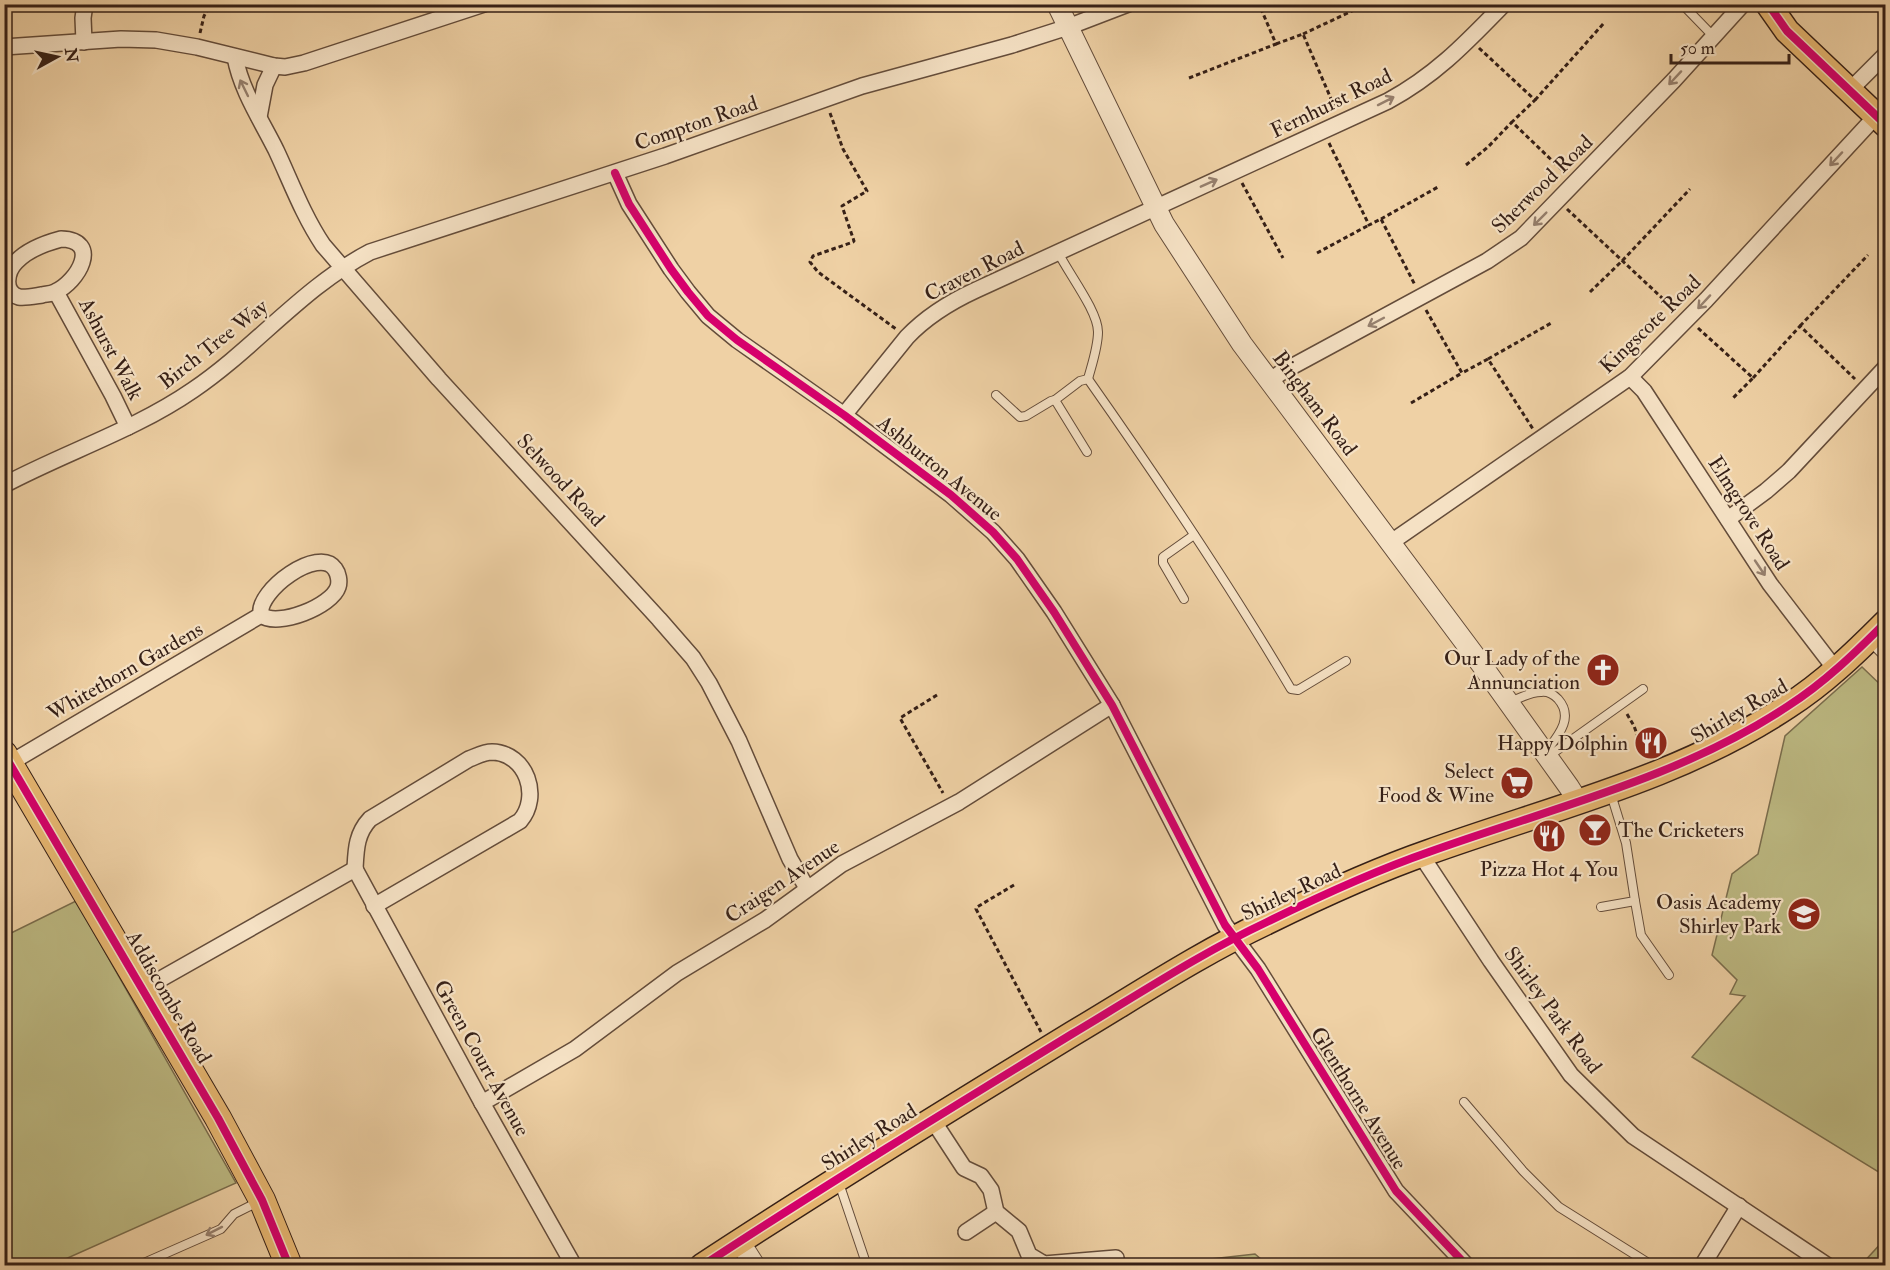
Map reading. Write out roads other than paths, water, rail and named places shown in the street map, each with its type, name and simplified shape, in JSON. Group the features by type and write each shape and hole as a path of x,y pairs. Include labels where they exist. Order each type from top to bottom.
{"highway":[{"name":"Addiscombe Road","path":"7,759 218,1118 262,1200 289,1266"}],"main road":[{"path":"1768,4 1787,31 1881,121"},
{"name":"Shirley Road","path":"702,1266 932,1119 1235,938 1365,877 1421,855 1610,793 1709,752 1797,700 1836,670 1886,622"}],"street":[{"path":"84,42 85,4"},
{"path":"4,46 139,39 197,47 285,67 304,63 484,4"},
{"name":"Bingham Road","path":"1057,4 1164,224 1242,344 1508,703 1579,803"},
{"name":"Compton Road","path":"342,268 363,255 386,246 615,173 873,83 1012,45 1128,4"},
{"name":"Fernhurst Road","path":"1155,207 1320,133 1409,89 1445,62 1503,4"},
{"name":"Sherwood Road","path":"1269,381 1506,250 1542,218 1743,4"},
{"path":"1849,91 1886,54"},
{"name":"Selwood Road","path":"235,57 237,72 243,86 311,226 323,245 439,379 660,619 693,658 740,741 790,859 807,888"},
{"path":"259,117 264,85 273,66"},
{"name":"Kingscote Road","path":"1390,543 1630,377 1881,121"},
{"name":"Ashburton Avenue","path":"615,173 626,198 671,269 705,313 737,340 844,415 957,500 1002,541 1038,588 1112,705 1218,913 1235,938"},
{"name":"Craven Road","path":"844,415 907,337 929,316 954,301 1155,207"},
{"name":"Ashurst Walk","path":"67,239 80,245 83,261 72,279 56,292 17,296 9,287 8,277 11,268 23,256 49,243 67,239"},
{"name":"Birch Tree Way","path":"4,485 167,407 212,376 306,295 342,268"},
{"name":"Ashurst Walk","path":"56,292 128,427"},
{"path":"1728,519 1789,471 1886,367"},
{"name":"Elmgrove Road","path":"1630,377 1644,391 1788,608 1836,670"},
{"path":"319,562 327,563 335,570 339,580 337,589 320,604 289,618 271,620 261,615 260,609 266,597 280,582 299,569 319,562"},
{"name":"Whitethorn Gardens","path":"7,759 261,615"},
{"name":"Craigen Avenue","path":"482,1103 575,1049 689,965 761,922 807,888 858,855 959,802 1112,705"},
{"path":"143,989 355,870 357,837 362,827 370,819 469,759 483,753 500,753 516,761 525,772 530,790 530,799 525,814 519,821 374,906"},
{"name":"Shirley Park Road","path":"1421,855 1491,961 1571,1075 1634,1137 1828,1266"},
{"name":"Green Court Avenue","path":"355,870 574,1266"},
{"name":"Glenthorne Avenue","path":"1235,938 1258,969 1396,1191 1467,1266"},
{"path":"932,1119 964,1168 981,1176 991,1190 996,1212 1019,1231 1029,1255 1044,1264 1116,1258"},
{"path":"1702,1266 1739,1206"},
{"path":"966,1232 996,1212"},
{"path":"739,1241 754,1266"}],"lane":[{"path":"1682,4 1714,37"},
{"path":"1058,252 1096,321 1098,334 1089,379 1194,535 1291,689 1298,690 1346,661"},
{"path":"996,395 1020,417 1026,416 1055,400 1080,381 1089,379"},
{"path":"1055,400 1087,452"},
{"path":"1184,599 1162,560 1194,535"},
{"path":"1868,640 1886,658"},
{"path":"1546,755 1643,689"},
{"path":"1508,703 1533,693 1546,692 1553,695 1562,705 1564,726 1546,755"},
{"path":"1610,793 1623,831 1641,935 1669,975"},
{"path":"1601,907 1635,901"},
{"path":"1464,1102 1523,1171 1559,1207 1653,1266"},
{"path":"837,1179 867,1266"},
{"path":"137,1266 221,1228 234,1214 262,1200"}],"place":[{"name":"Our Lady of the Annunciation","path":"1603,670"},
{"name":"Happy Dolphin","path":"1651,743"},
{"name":"Select Food & Wine","path":"1517,783"},
{"name":"The Cricketers","path":"1595,830"},
{"name":"Pizza Hot 4 You","path":"1549,836"},
{"name":"Oasis Academy Shirley Park","path":"1804,914"}]}
